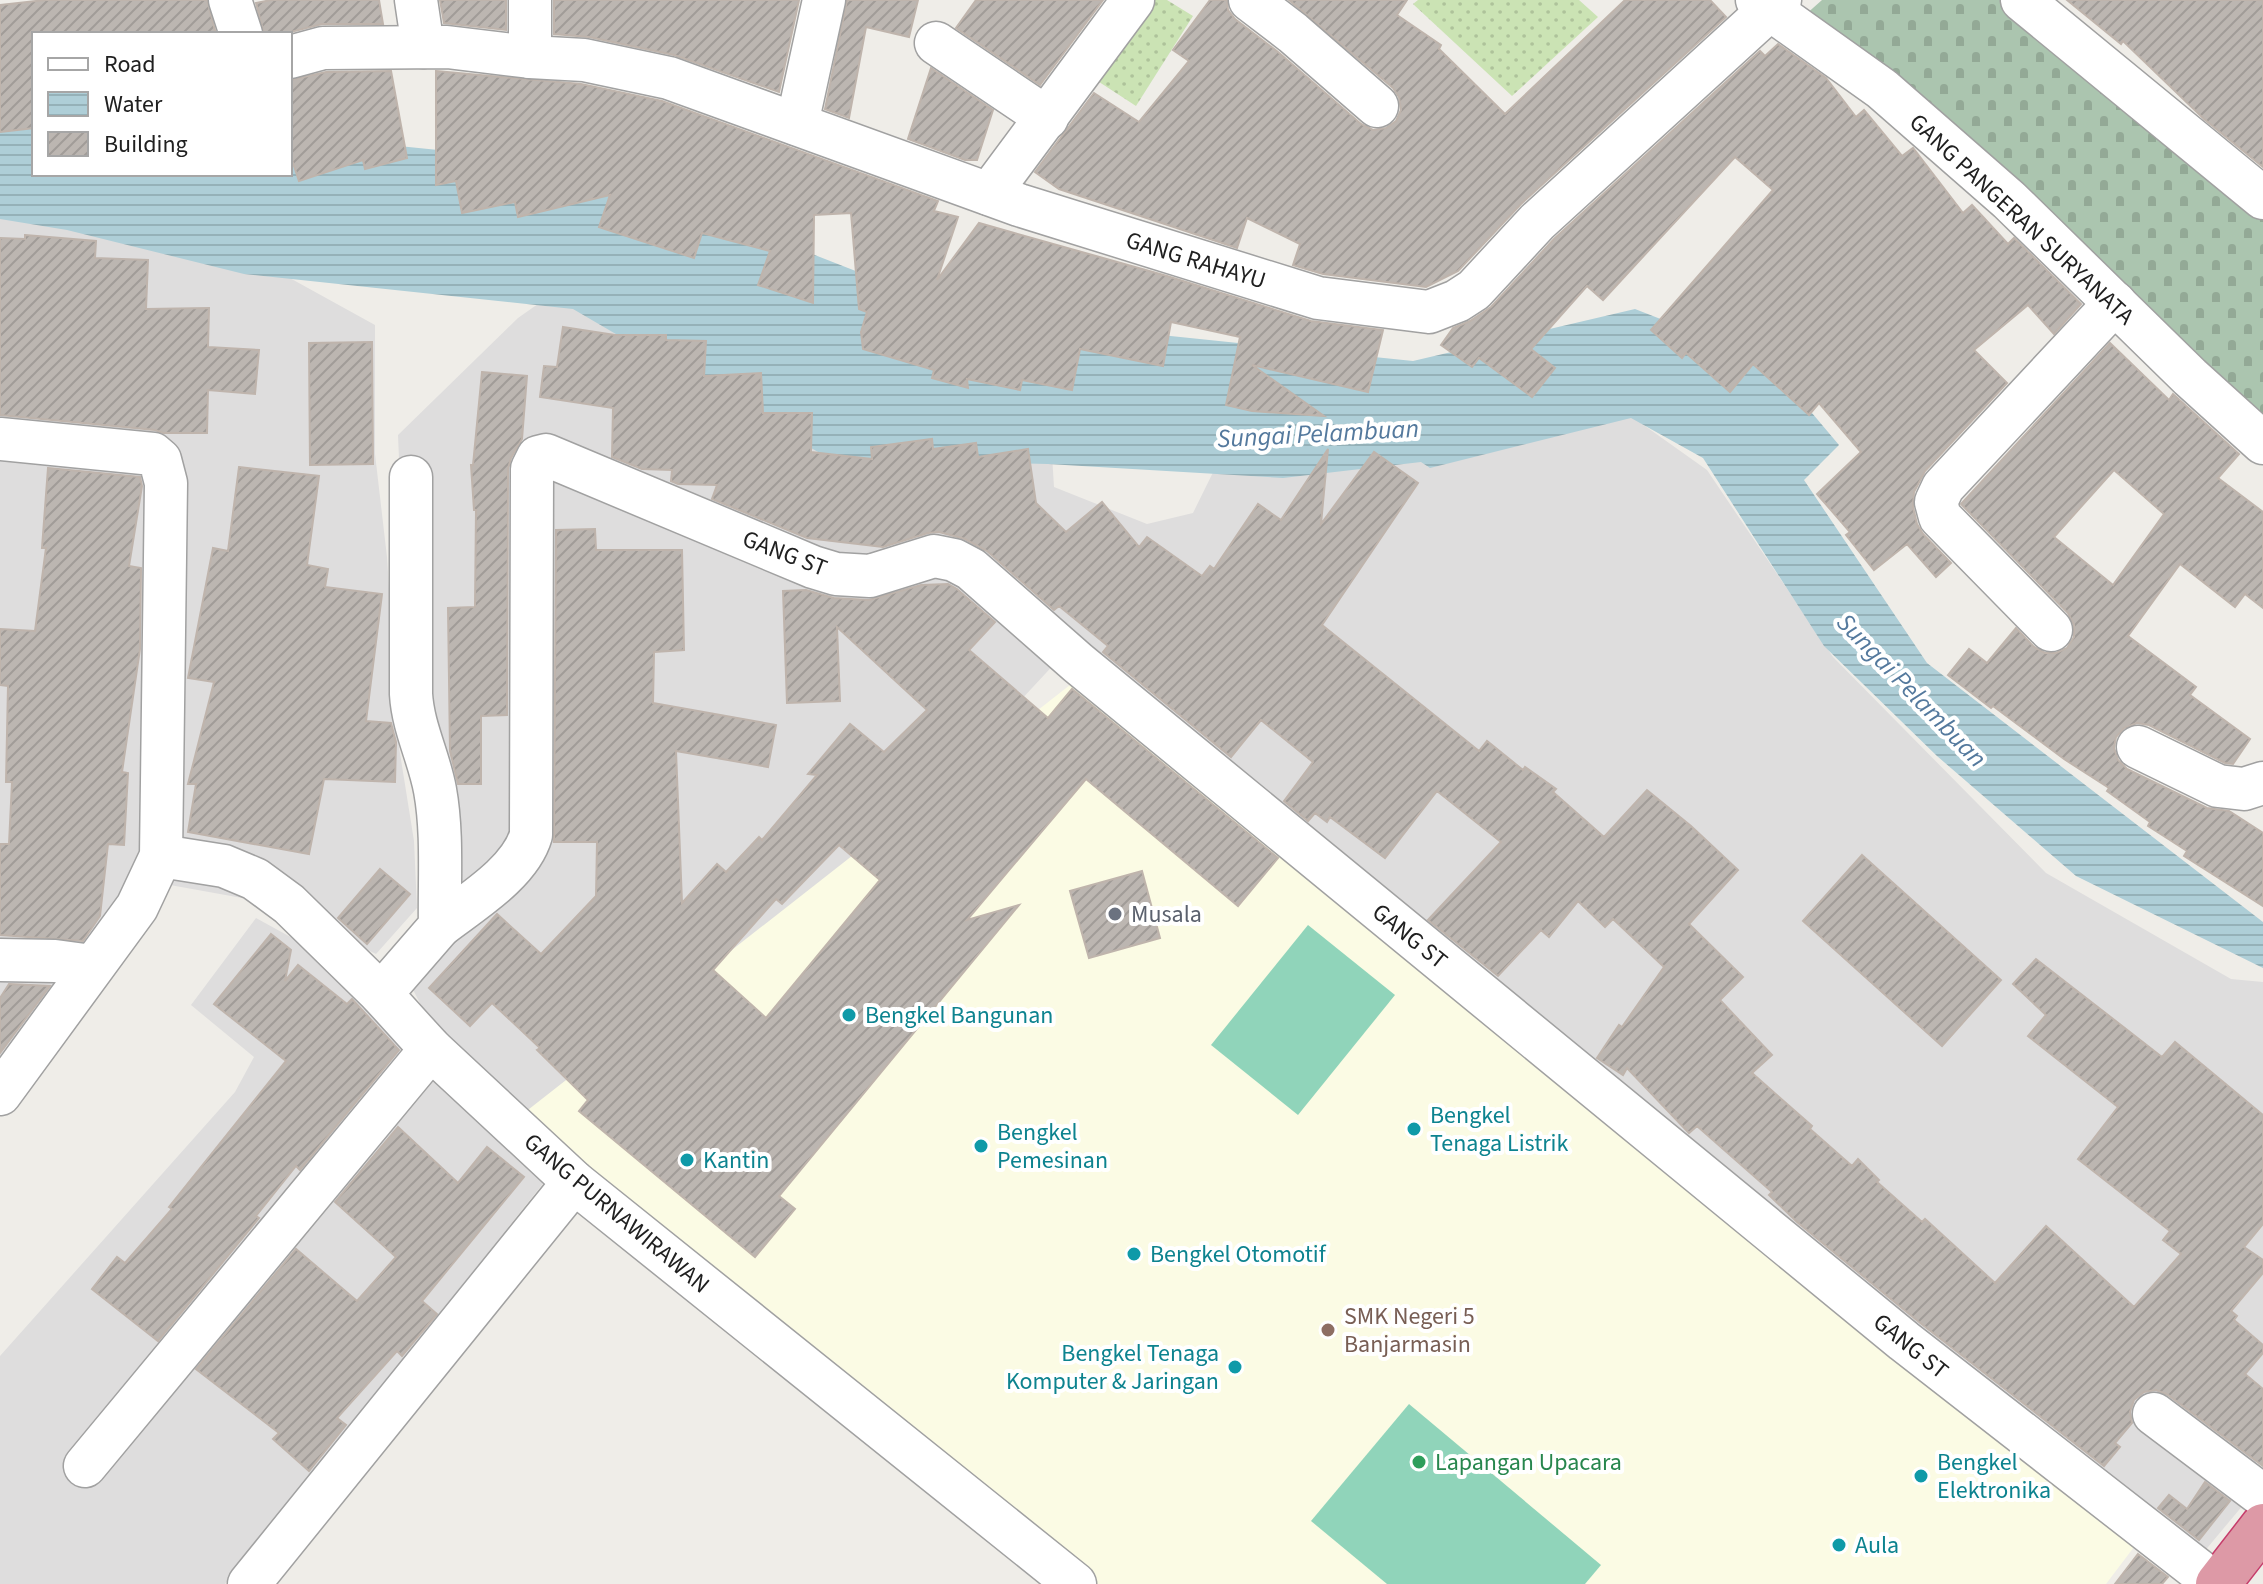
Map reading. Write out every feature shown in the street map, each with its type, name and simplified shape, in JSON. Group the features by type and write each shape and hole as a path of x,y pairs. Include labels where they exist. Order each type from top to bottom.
{"highway":[{"path":"2217,1584 2263,1526"}],"street":[{"path":"230,0 240,32"},
{"path":"416,0 423,47"},
{"path":"530,0 530,57"},
{"path":"797,124 824,0"},
{"path":"989,194 1133,0"},
{"path":"1250,0 1377,106"},
{"path":"2022,0 2263,198"},
{"name":"GANG RAHAYU","path":"292,56 323,48 447,47 584,60 669,78 989,194 1318,298 1429,312 1457,301 1474,290 1548,211 1769,3"},
{"name":"GANG PANGERAN SURYANATA","path":"1769,3 1882,89 2009,200 2263,443"},
{"path":"936,43 1047,118"},
{"path":"2051,630 1940,517 1936,502 1943,487 2115,303"},
{"path":"0,439 145,451 160,460 165,472 161,856 137,907 0,1094"},
{"name":"GANG ST","path":"440,926 515,866 527,851 531,835 532,469 538,457 546,455 836,574 885,573 934,556 954,560 971,569 1102,684 1904,1341 2217,1584"},
{"path":"381,994 440,926 436,794 432,771 417,729 411,694 411,477"},
{"path":"2138,747 2218,786 2244,789 2263,783"},
{"name":"GANG PURNAWIRAWAN","path":"161,856 208,862 255,879 289,904 381,994 431,1049 574,1182 1075,1584"},
{"path":"0,960 55,961 92,966"},
{"path":"85,1466 431,1049"},
{"path":"249,1584 574,1182"},
{"path":"2154,1414 2263,1496"}],"shaded area":[{"path":"0,201 237,249 375,325 375,454 387,557 399,747 414,841 417,908 376,954 270,903 170,885 0,1114"},
{"path":"545,299 1052,455 1054,487 1147,524 1193,513 1225,448 1402,436 1428,467 1611,412 1631,416 1707,470 1833,657 2046,873 2231,979 2263,982 2263,1453 2245,1478 2254,1492 2203,1553 1059,659 890,841 534,1138 425,1013 407,978 439,900 412,768 398,435 518,318"},
{"name":"SMK Negeri 5 Banjarmasin","path":"1084,674 1282,853 2134,1547 2106,1584 1098,1584 524,1113"},
{"path":"256,918 345,967 545,1181 225,1584 0,1584 0,1356 235,1092 254,1057 191,1005"}],"green space":[{"path":"1150,0 1167,0 1193,16 1136,106 1093,78"},
{"path":"1418,0 1579,0 1598,17 1512,96 1413,4"},
{"path":"1822,0 2006,0 2263,213 2263,425 1804,16"},
{"path":"1308,925 1395,995 1298,1115 1211,1045"},
{"name":"Lapangan Upacara","path":"1409,1404 1601,1565 1585,1584 1387,1584 1311,1521"}],"water":[{"name":"Sungai Pelambuan","path":"0,101 32,107 32,176 292,176 292,135 585,165 968,315 1413,361 1635,309 1768,361 1839,445 1804,480 1927,663 2263,922 2263,968 2076,876 1937,756 1824,646 1703,458 1631,418 1430,468 1421,462 1283,478 1048,464 830,459 573,309 244,274 67,230 0,219"}],"building":[{"path":"45,0 207,0 215,32 32,32 32,128 0,132 0,5"},
{"path":"271,0 379,0 383,24 322,24 291,32 263,32 256,3"},
{"path":"440,0 506,0 506,30 444,23"},
{"path":"554,0 799,0 779,92 674,55 589,37 554,34"},
{"path":"847,0 918,0 909,37 866,27 849,118 825,109"},
{"path":"976,0 1103,0 1040,85 956,28"},
{"path":"1210,0 1227,0 1228,10 1235,19 1361,124 1373,130 1386,128 1396,121 1401,110 1399,97 1393,88 1289,0 1407,0 1397,15 1441,45 1439,49 1505,114 1625,0 1710,0 1726,17 1521,204 1458,271 1426,287 1323,274 1293,265 1300,244 1247,218 1237,248 1059,189 1035,172 1094,93 1139,122 1189,61 1173,50"},
{"path":"2067,0 2263,0 2263,167 2204,119 2123,41 2121,44"},
{"path":"1778,44 1826,78 1856,117 1864,110 1902,156 1913,148 1963,213 1972,205 2008,244 2014,238 2081,304 2054,334 2028,305 1974,350 2007,383 1925,471 1914,492 1917,524 1951,563 1936,577 1907,544 1874,570 1846,535 1850,532 1817,494 1861,452 1819,403 1809,415 1753,364 1730,392 1686,353 1682,358 1651,330 1773,190 1735,157 1603,300 1587,286 1531,349 1555,368 1532,397 1479,358 1472,367 1441,345 1453,328 1491,307 1554,239 1760,51 1765,56"},
{"path":"931,68 993,110 977,160 965,160 908,139"},
{"path":"391,71 407,158 365,169 363,160 299,181 292,160 292,80 326,72"},
{"path":"436,71 581,84 662,101 938,201 934,211 958,217 937,280 979,223 1311,321 1383,330 1368,392 1252,365 1324,416 1252,411 1226,405 1240,337 1171,322 1163,366 1080,349 1072,390 1022,380 1020,390 967,379 968,388 932,378 934,370 863,349 861,332 867,312 859,309 851,213 814,215 813,303 758,285 770,251 702,233 694,258 599,227 610,195 518,217 515,202 462,213 456,181 436,185"},
{"path":"25,235 96,241 95,258 148,260 146,309 209,308 208,347 259,350 255,394 208,390 207,433 163,433 0,415 0,238 25,239"},
{"path":"563,327 615,335 666,335 666,340 706,341 704,376 761,373 763,413 812,413 811,452 872,459 871,447 932,439 933,449 976,443 978,457 1028,449 1036,503 1066,532 1102,502 1139,547 1147,537 1202,576 1210,566 1214,569 1258,504 1281,520 1328,449 1321,524 1374,452 1418,483 1322,625 1479,751 1487,741 1523,770 1525,767 1556,789 1553,792 1604,837 1647,790 1738,870 1689,924 1743,977 1720,1000 1772,1055 1752,1073 1852,1166 1858,1159 1879,1180 1877,1182 1922,1222 1925,1219 1995,1283 2046,1226 2134,1307 2181,1254 2163,1240 2170,1231 2078,1159 2118,1107 2028,1036 2046,1015 2013,984 2036,959 2162,1057 2175,1042 2263,1115 2263,1224 2244,1247 2263,1260 2263,1273 2231,1311 2237,1316 2234,1320 2263,1345 2263,1353 2245,1374 2263,1389 2263,1466 2168,1395 2156,1390 2144,1392 2134,1400 2130,1412 2132,1423 2115,1443 2120,1447 2104,1466 1919,1322 1797,1222 1769,1195 1772,1192 1697,1126 1689,1133 1627,1068 1623,1075 1597,1058 1664,967 1613,919 1605,927 1578,901 1549,937 1541,930 1498,976 1428,920 1501,842 1437,791 1385,858 1330,817 1327,822 1315,813 1308,821 1284,801 1313,762 1261,720 1231,757 1103,652 1108,646 1059,606 1054,610 987,551 965,539 939,532 928,533 883,547 807,538 712,499 717,485 678,484 671,481 672,470 642,469 612,457 613,408 540,397 544,366 557,367"},
{"path":"372,342 373,464 310,465 309,343"},
{"path":"2110,343 2169,400 2173,394 2239,454 2218,478 2263,512 2263,608 2245,594 2235,607 2180,564 2128,636 2196,687 2190,695 2250,739 2233,764 2225,763 2149,725 2137,723 2124,728 2116,737 2114,748 2118,760 2127,769 2207,808 2229,811 2263,833 2263,906 2184,856 2187,851 2148,826 2150,822 2107,791 2109,788 1948,675 1969,649 1987,663 2016,628 2034,647 2045,653 2056,653 2067,648 2074,637 2074,625 2068,613 1961,504","holes":["2114,470 2164,514 2113,585 2054,537"]},
{"path":"482,372 527,376 522,439 508,469 507,715 481,716 481,784 458,784 450,751 448,608 475,607 476,510 471,465"},
{"path":"239,467 319,476 307,565 328,569 325,587 382,594 366,721 391,723 396,742 395,782 324,779 309,854 188,832 196,784 188,784 214,682 188,678 213,548 228,551"},
{"path":"48,468 140,477 142,486 129,566 141,568 140,649 122,772 128,773 124,845 108,844 100,916 83,941 0,935 0,844 9,844 12,782 6,782 8,686 0,685 0,629 35,631 46,548 42,548"},
{"path":"595,529 596,550 682,550 684,650 654,652 653,703 776,725 768,767 676,751 682,903 717,864 726,872 759,837 762,840 817,775 808,774 850,724 884,752 927,710 837,627 840,701 787,703 783,591 806,590 834,598 869,600 921,585 948,584 995,622 969,650 1048,718 1072,689 1278,858 1238,906 1086,779 967,920 1019,905 779,1196 795,1209 755,1257 579,1111 588,1100 537,1050 540,1048 492,1003 470,1026 429,988 497,914 541,954 596,896 597,842 554,842 556,530","holes":["839,845 880,880 766,1018 713,970 776,899 782,904"]},
{"path":"1862,855 2001,980 1942,1046 1803,921"},
{"path":"380,869 410,894 367,944 338,918"},
{"name":"Musala","path":"1142,871 1160,938 1089,958 1070,891"},
{"path":"271,934 291,950 285,981 298,965 347,1004 352,999 399,1050 300,1170 296,1166 256,1216 259,1218 158,1341 92,1289 117,1257 125,1263 172,1209 169,1207 286,1061 214,1004"},
{"path":"9,984 50,986 0,1053 0,998"},
{"path":"398,1127 458,1183 487,1147 524,1177 422,1301 437,1314 402,1356 397,1351 337,1418 346,1425 309,1471 273,1439 279,1433 196,1369 296,1249 357,1301 396,1257 335,1202"},
{"path":"2205,1482 2230,1501 2199,1540 2158,1508 2169,1495 2187,1509"},
{"path":"2138,1554 2168,1577 2162,1584 2115,1584"}],"place":[{"name":"Musala","path":"1115,914"},
{"name":"Bengkel Bangunan","path":"849,1015"},
{"name":"Bengkel Tenaga Listrik","path":"1414,1129"},
{"name":"Bengkel Pemesinan","path":"981,1146"},
{"name":"Kantin","path":"687,1160"},
{"name":"Bengkel Otomotif","path":"1134,1254"},
{"name":"SMK Negeri 5 Banjarmasin","path":"1328,1330"},
{"name":"Bengkel Tenaga Komputer & Jaringan","path":"1235,1367"},
{"name":"Lapangan Upacara","path":"1419,1462"},
{"name":"Bengkel Elektronika","path":"1921,1476"},
{"name":"Aula","path":"1839,1545"}]}
